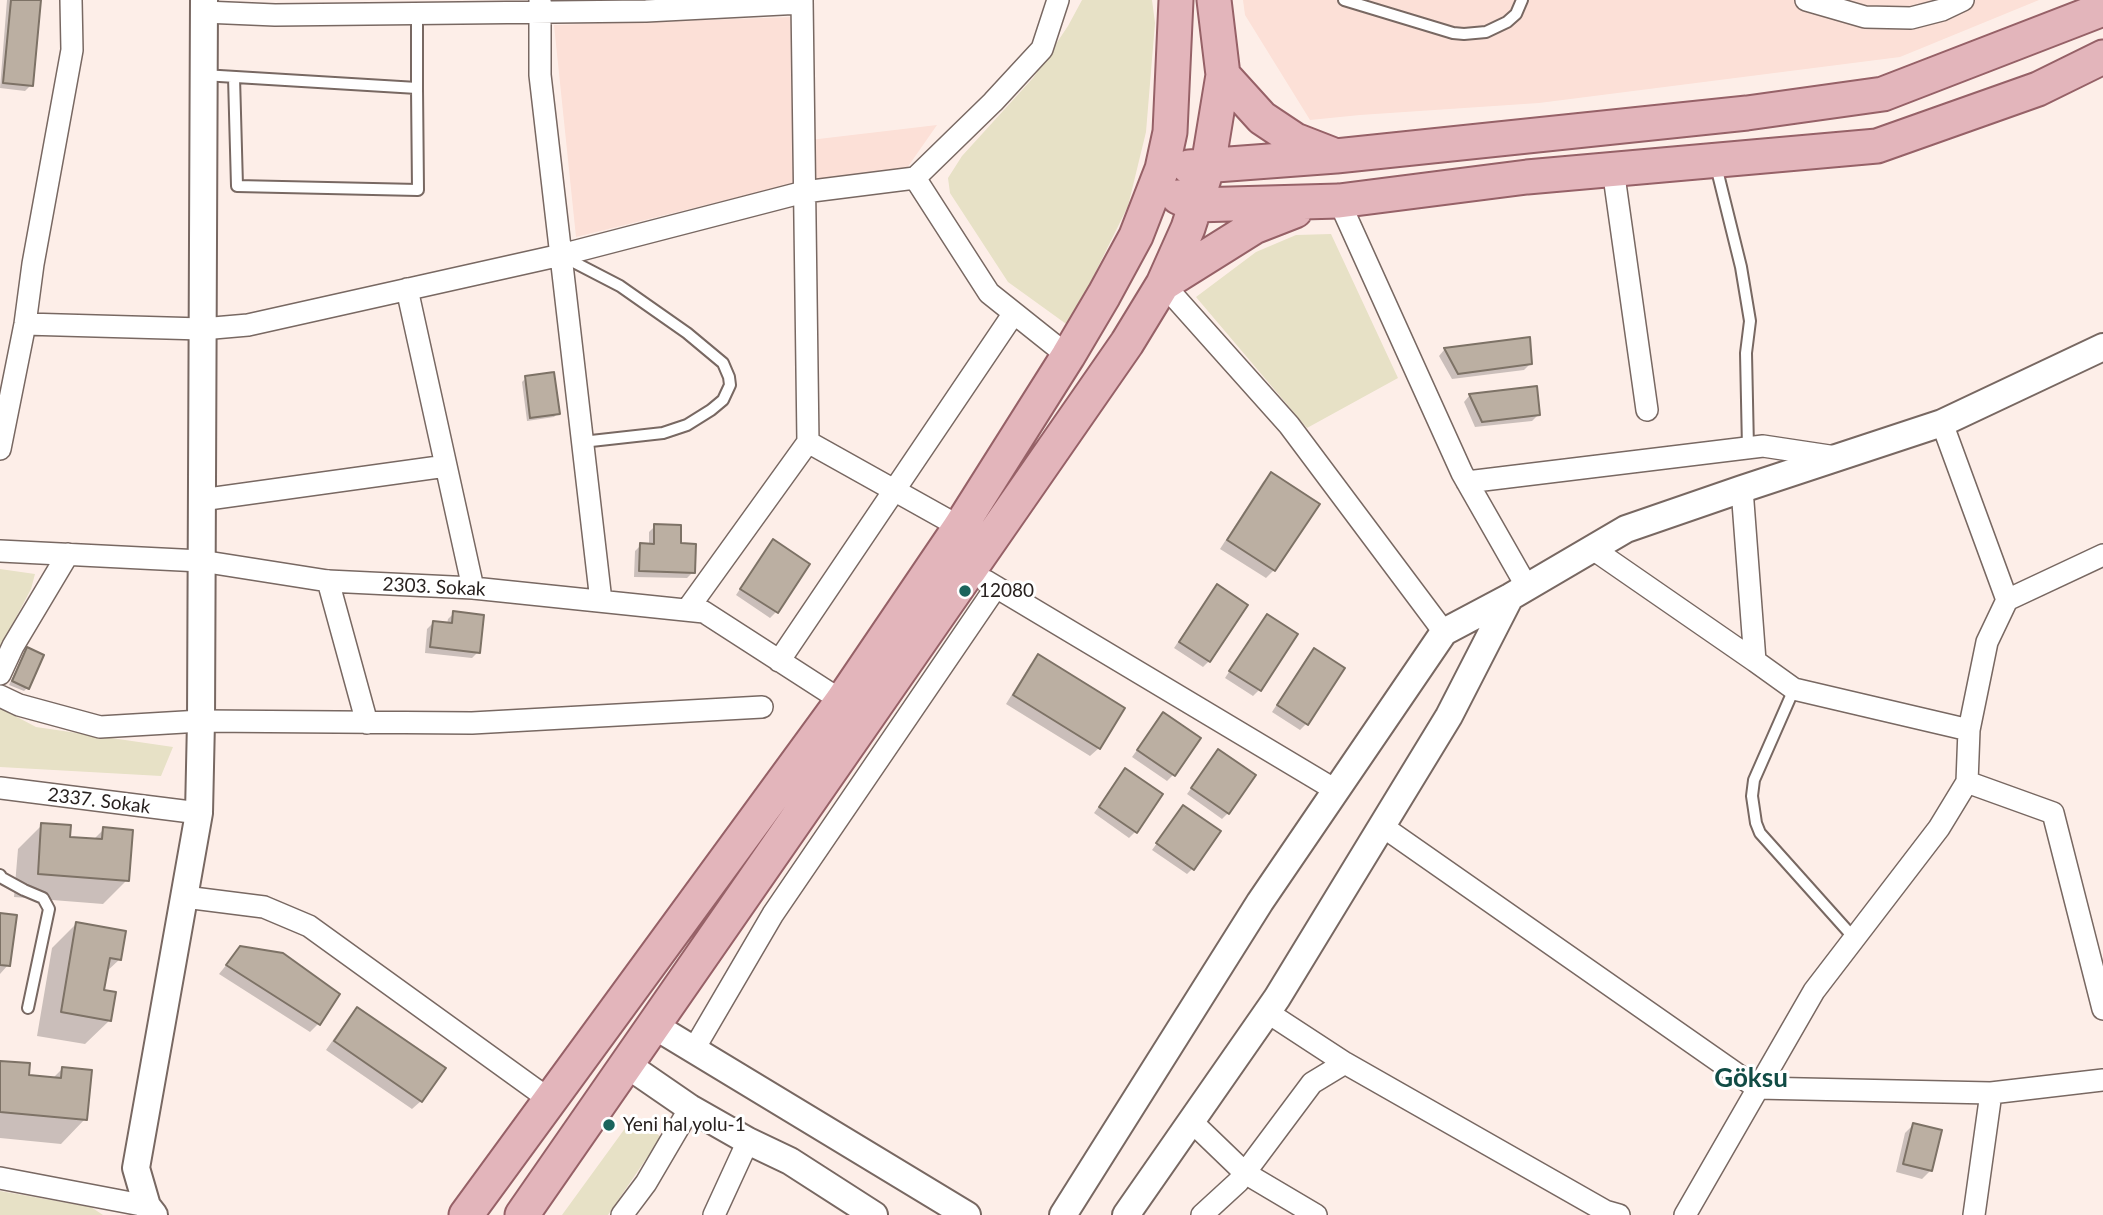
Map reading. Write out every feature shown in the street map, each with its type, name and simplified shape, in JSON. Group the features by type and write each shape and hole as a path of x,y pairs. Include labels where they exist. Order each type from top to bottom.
{"main road":[{"path":"466,1215 842,701 960,527 1068,356 1136,236 1160,177 1170,132 1176,0"},
{"path":"522,1215 653,1025 983,579 1163,284 1188,228 1208,166 1223,75 1214,0"},
{"path":"1160,177 1208,166 1336,156 1746,113 1883,94 2103,9"},
{"path":"1160,177 1195,205 1328,201 1527,177 1877,146 2038,89 2103,57"},
{"path":"1223,75 1262,118 1295,140 1336,156"},
{"path":"1163,284 1254,227 1328,201"}],"street":[{"path":"0,449 25,324 33,264 72,50 71,0"},
{"path":"25,324 202,329 248,325 561,255 804,192 915,178 993,102 1042,49 1058,0"},
{"path":"1806,0 1865,17 1911,18 1942,10 1963,0"},
{"path":"150,1211 136,1168 199,813 204,6 275,15 417,14 540,6 646,11 802,1 808,442 687,610"},
{"path":"540,6 540,75 601,601"},
{"path":"1613,169 1647,410"},
{"path":"915,178 989,293 1068,356"},
{"path":"1328,201 1519,592"},
{"path":"1163,284 1289,425 1444,632"},
{"path":"407,289 473,588"},
{"path":"779,661 1014,313"},
{"path":"1063,1215 1260,902 1444,632 1519,592 1626,529 1941,424 2103,347"},
{"path":"1941,424 2007,600"},
{"path":"808,442 960,527"},
{"path":"1467,482 1763,446 1837,457"},
{"path":"201,500 446,467"},
{"path":"1742,489 1755,661"},
{"path":"1593,549 1794,689 1969,730"},
{"name":"2303. Sokak","path":"0,551 201,561 328,581 473,588 704,612 842,701"},
{"path":"0,674 13,646 68,554"},
{"path":"1685,1215 1814,991 1939,828 1967,782 1969,730 1987,642 2007,600 2103,555"},
{"path":"694,1049 773,914 983,579 1336,791"},
{"path":"328,581 367,723"},
{"path":"1126,1215 1267,1012 1449,716 1519,592"},
{"path":"0,696 19,705 100,727 201,721 472,723 762,707"},
{"path":"1967,782 2053,813 2103,1009"},
{"name":"2337. Sokak","path":"0,789 199,813"},
{"path":"1381,826 1757,1088 1992,1093 2103,1080"},
{"path":"185,897 264,907 309,926 551,1100"},
{"path":"1267,1012 1345,1063 1605,1211 1619,1215"},
{"path":"653,1025 967,1215"},
{"path":"1202,1215 1241,1178 1312,1083 1345,1063"},
{"path":"626,1064 690,1108 790,1161 874,1215"},
{"path":"1974,1215 1992,1093"},
{"path":"622,1215 646,1183 690,1108"},
{"path":"1191,1121 1241,1178 1316,1215"},
{"path":"714,1215 748,1141"},
{"path":"0,1178 150,1211"},
{"path":"1225,1215 1241,1178"}],"lane":[{"path":"1344,0 1464,34 1497,28 1516,14 1522,0"},
{"path":"234,77 237,186 418,190 417,14"},
{"path":"203,75 416,88"},
{"path":"1715,160 1741,267 1750,321 1746,353 1748,448"},
{"path":"561,255 620,286 687,333 723,363 730,385 723,400 687,425 663,433 582,442"},
{"path":"1794,689 1754,780 1752,796 1756,823 1760,834 1854,938"},
{"path":"0,875 43,898 49,909 28,1008"}],"shaded area":[{"path":"1082,0 1152,0 1155,23 1146,132 1128,206 1069,326 1008,282 950,193 948,178 962,156 1033,78"},
{"path":"1243,0 2039,0 1900,57 1539,103 1310,120 1245,15"},
{"path":"792,17 793,142 937,125 907,168 791,184 576,237 554,25"},
{"path":"1331,234 1398,378 1307,428 1196,297 1256,252 1296,235"},
{"path":"0,569 35,574 31,589 0,648"},
{"path":"0,708 36,727 173,747 161,776 0,767"},
{"path":"634,1116 661,1137 608,1215 562,1215"},
{"path":"0,1191 91,1207 103,1215 0,1215"}],"building":[{"path":"11,0 41,0 33,86 3,83"},
{"path":"1530,337 1532,364 1458,374 1444,348"},
{"path":"554,372 560,414 530,418 525,376"},
{"path":"1537,386 1540,415 1482,422 1469,394"},
{"path":"1271,472 1320,504 1275,571 1227,540"},
{"path":"654,524 681,525 681,543 696,544 695,573 639,571 640,543 654,544"},
{"path":"773,539 810,564 778,613 740,589"},
{"path":"1217,584 1248,605 1210,662 1179,642"},
{"path":"453,611 484,615 480,653 430,647 433,621 452,623"},
{"path":"1267,614 1298,634 1261,691 1229,671"},
{"path":"27,647 44,655 29,689 12,681"},
{"path":"1314,648 1345,668 1308,725 1277,705"},
{"path":"1038,654 1125,708 1100,749 1013,695"},
{"path":"1163,712 1201,738 1175,776 1137,750"},
{"path":"1218,749 1256,775 1229,814 1191,788"},
{"path":"1125,768 1163,794 1137,833 1099,807"},
{"path":"1183,805 1221,831 1194,870 1156,843"},
{"path":"41,823 71,825 70,837 102,839 103,827 133,830 129,881 38,874"},
{"path":"0,913 17,915 10,966 0,965"},
{"path":"76,922 126,931 121,960 110,958 104,990 116,992 111,1021 61,1012"},
{"path":"240,946 283,953 340,994 320,1025 226,965"},
{"path":"357,1007 446,1068 422,1102 334,1041"},
{"path":"0,1061 30,1063 29,1075 61,1078 62,1067 92,1070 87,1120 0,1112"},
{"path":"1913,1123 1942,1130 1932,1171 1903,1164"}],"place":[{"name":"12080","path":"965,591"},
{"name":"Yeni hal yolu-1","path":"609,1125"}],"district":[{"name":"Göksu","path":"1751,1079"}]}
